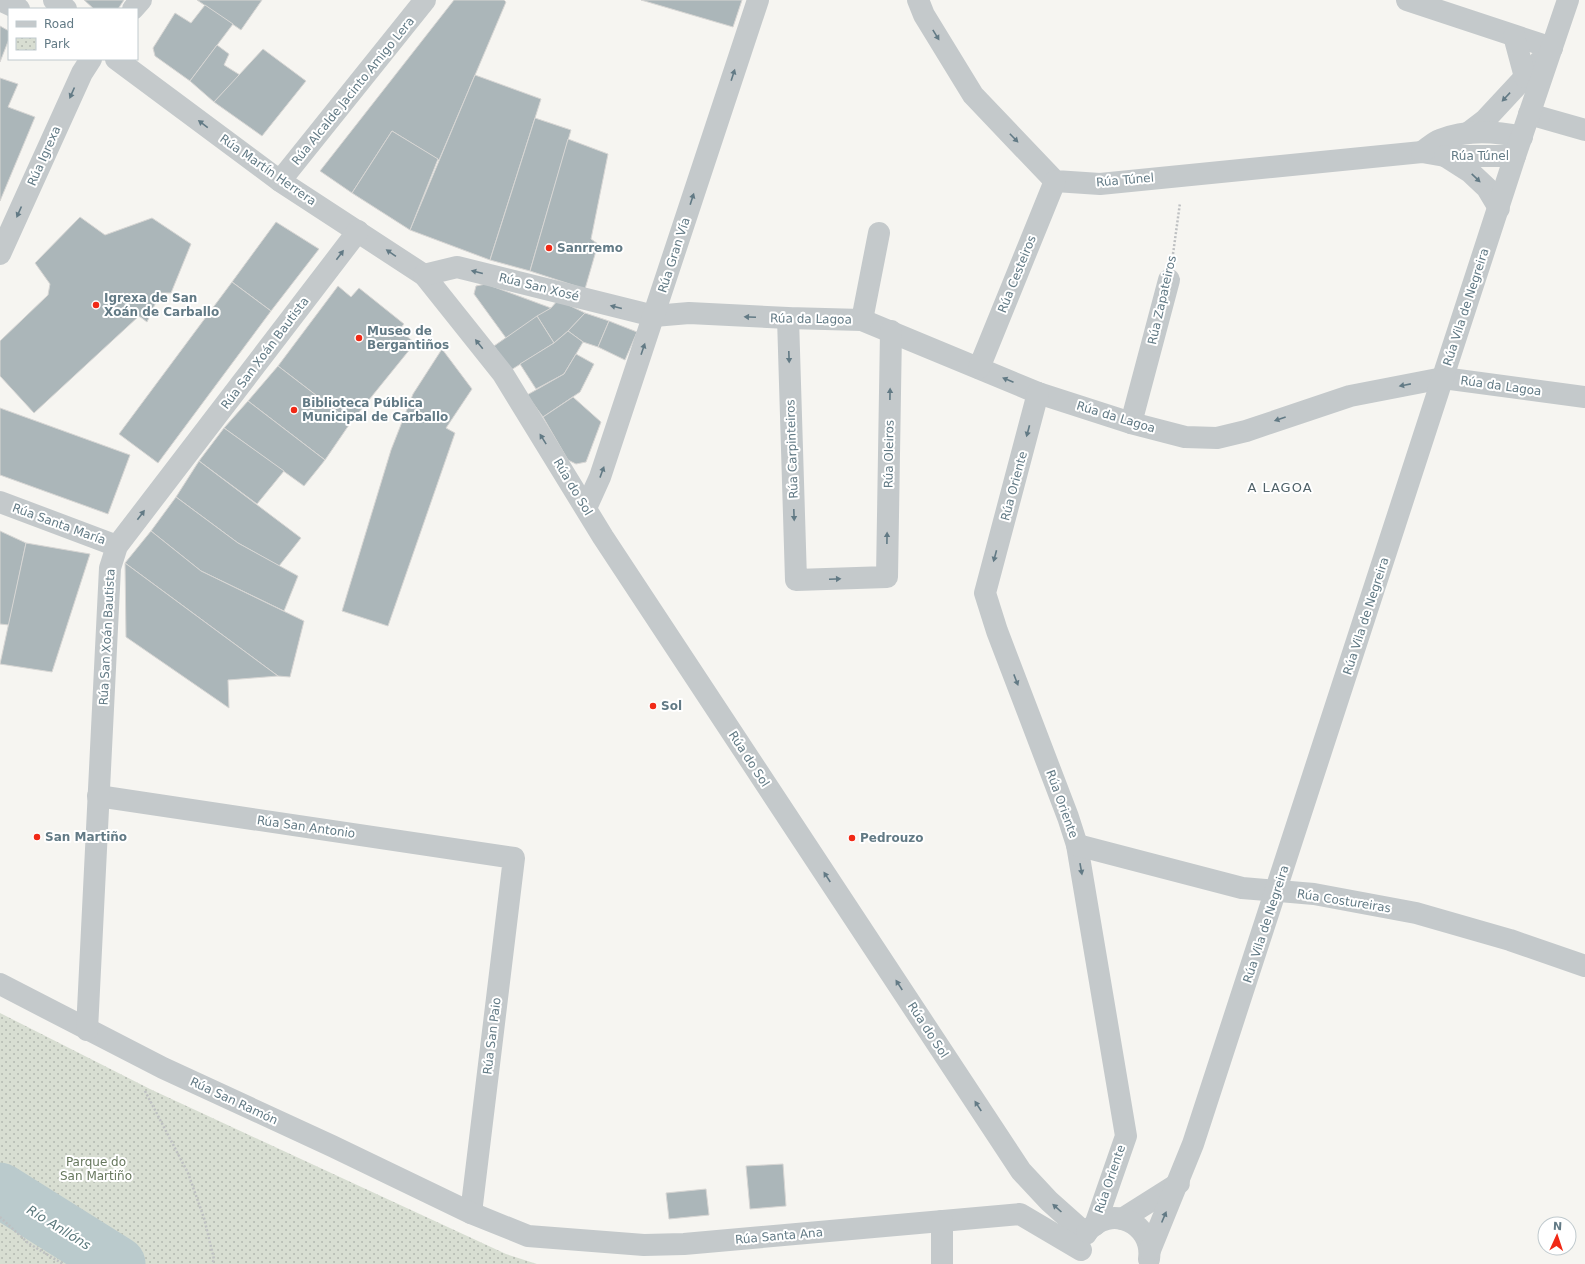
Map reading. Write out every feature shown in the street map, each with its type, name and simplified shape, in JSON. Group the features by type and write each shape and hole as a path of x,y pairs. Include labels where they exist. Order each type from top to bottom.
{"street":[{"path":"0,0 17,8"},
{"path":"54,0 65,8"},
{"path":"134,8 142,0"},
{"name":"Rúa Alcalde Jacinto Amigo Lera","path":"280,181 425,0"},
{"name":"Rúa Gran Vía","path":"586,508 600,477 758,0"},
{"path":"918,0 924,15 974,96 1055,181"},
{"path":"1407,0 1552,48"},
{"name":"Rúa Vila de Negreira","path":"1149,1257 1196,1136 1568,0"},
{"path":"1514,36 1525,77"},
{"name":"Rúa Vila de Negreira","path":"1468,133 1485,120 1552,48"},
{"name":"Rúa Igrexa","path":"0,254 82,72 90,60"},
{"name":"Rúa Martín Herrera","path":"117,60 280,181 424,275"},
{"path":"1530,114 1585,130"},
{"name":"Rúa Túnel","path":"1422,152 1439,140 1457,134 1468,133 1501,133 1519,147"},
{"name":"Rúa Túnel","path":"1055,181 1100,184 1422,152 1445,156 1519,147"},
{"name":"Rúa Túnel","path":"1445,156 1470,172 1487,188 1499,208"},
{"name":"Rúa Cesteiros","path":"979,368 1055,181"},
{"name":"Rúa San Xoán Bautista","path":"87,1030 110,568 117,546 358,231"},
{"path":"862,320 879,234"},
{"name":"Rúa San Xosé","path":"424,275 457,267 654,316"},
{"name":"Rúa do Sol","path":"424,275 503,374 603,537 1021,1171 1086,1243"},
{"name":"Rúa Zapateiros","path":"1131,423 1169,280"},
{"name":"Rúa da Lagoa","path":"654,316 689,313 862,320 1038,393 1131,423 1185,437 1217,438 1246,431 1350,396 1443,378 1585,397"},
{"name":"Rúa Carpinteiros","path":"788,318 796,580 887,577"},
{"name":"Rúa Oleiros","path":"887,577 891,331"},
{"name":"Rúa Oriente","path":"1038,393 985,593 997,631 1068,817 1077,845 1126,1136 1086,1243"},
{"name":"Rúa Santa María","path":"0,502 117,546"},
{"name":"Rúa San Antonio","path":"98,796 514,858"},
{"name":"Rúa Costureiras","path":"1077,845 1242,888 1314,894 1416,913 1510,940 1585,966"},
{"name":"Rúa San Paio","path":"471,1213 514,858"},
{"name":"Rúa San Ramón","path":"0,984 163,1068 471,1213"},
{"path":"1122,1219 1179,1182"},
{"name":"Rúa Santa Ana","path":"471,1213 528,1236 644,1245 684,1244 1020,1214 1086,1243"},
{"path":"1086,1243 1103,1220 1113,1218 1122,1219 1133,1222 1142,1230 1148,1239 1149,1257"},
{"path":"942,1221 942,1264"}],"path":[{"name":"Rúa Zapateiros","path":"1169,280 1184,175"},
{"path":"145,1090 188,1173 204,1218 214,1259 212,1264"},
{"path":"0,1217 28,1243 63,1264"}],"green space":[{"name":"Parque do San Martiño","path":"0,1013 150,1089 506,1254 537,1264 0,1264"}],"building":[{"path":"84,0 124,0 119,8 93,8"},
{"path":"197,0 262,0 241,30"},
{"path":"454,0 504,0 506,2 439,160 392,131 352,193 320,171"},
{"path":"641,0 742,0 733,27"},
{"path":"205,5 233,24 190,81 155,56 153,48 175,13 191,23"},
{"path":"0,26 8,30 8,42 0,62"},
{"path":"217,45 229,54 224,65 240,75 214,102 190,81"},
{"path":"263,49 306,81 262,136 214,102"},
{"path":"475,75 541,99 490,260 410,230"},
{"path":"0,78 18,84 8,107 35,117 0,201"},
{"path":"535,118 571,130 530,271 490,260"},
{"path":"392,131 438,159 410,230 352,193"},
{"path":"568,139 608,154 591,239 598,244 585,289 530,271"},
{"name":"Igrexa de San Xoán de Carballo","path":"80,217 105,235 152,218 191,244 171,293 160,293 147,322 139,316 34,413 0,376 0,341 48,295 50,284 35,263"},
{"path":"276,222 319,249 271,311 232,282"},
{"path":"232,282 271,311 158,463 119,434"},
{"path":"486,284 551,308 506,338 474,294 476,286"},
{"path":"338,286 351,297 359,288 404,324 399,330 415,343 351,422 278,366"},
{"path":"558,300 585,313 554,343 537,316 551,308"},
{"path":"585,313 609,321 598,347 583,342 568,331"},
{"path":"537,316 554,343 511,370 494,346"},
{"path":"609,321 637,332 625,360 598,347"},
{"path":"568,331 583,342 564,374 536,389 520,364 554,343"},
{"path":"442,349 472,389 446,428 455,433 388,626 342,611 391,450 413,394"},
{"path":"576,354 594,364 580,392 543,417 527,395 564,374"},
{"path":"278,366 351,422 325,460 248,401"},
{"path":"573,397 601,422 586,462 576,464 568,460 543,417"},
{"path":"248,401 325,460 304,486 224,428"},
{"path":"0,408 130,455 108,514 0,475"},
{"path":"224,428 284,471 257,504 199,461"},
{"path":"199,461 301,538 279,566 238,543 176,497"},
{"path":"176,497 238,543 298,576 284,611 201,571 151,531"},
{"path":"0,531 26,543 9,625 0,624"},
{"path":"151,531 201,571 304,621 290,677 278,676 125,563"},
{"path":"26,543 90,554 52,672 0,664"},
{"path":"125,563 278,676 228,680 229,708 126,637"},
{"path":"783,1164 786,1206 750,1209 746,1166"},
{"path":"706,1189 709,1215 669,1219 666,1193"}],"waterway":[{"name":"Río Anllóns","path":"0,1190 118,1264"}],"place":[{"name":"Sanrremo","path":"549,248"},
{"name":"Igrexa de San Xoán de Carballo","path":"96,305"},
{"name":"Museo de Bergantiños","path":"359,338"},
{"name":"Biblioteca Pública Municipal de Carballo","path":"294,410"},
{"name":"Sol","path":"653,706"},
{"name":"San Martiño","path":"37,837"},
{"name":"Pedrouzo","path":"852,838"}],"district":[{"name":"A LAGOA","path":"1280,487"}]}
